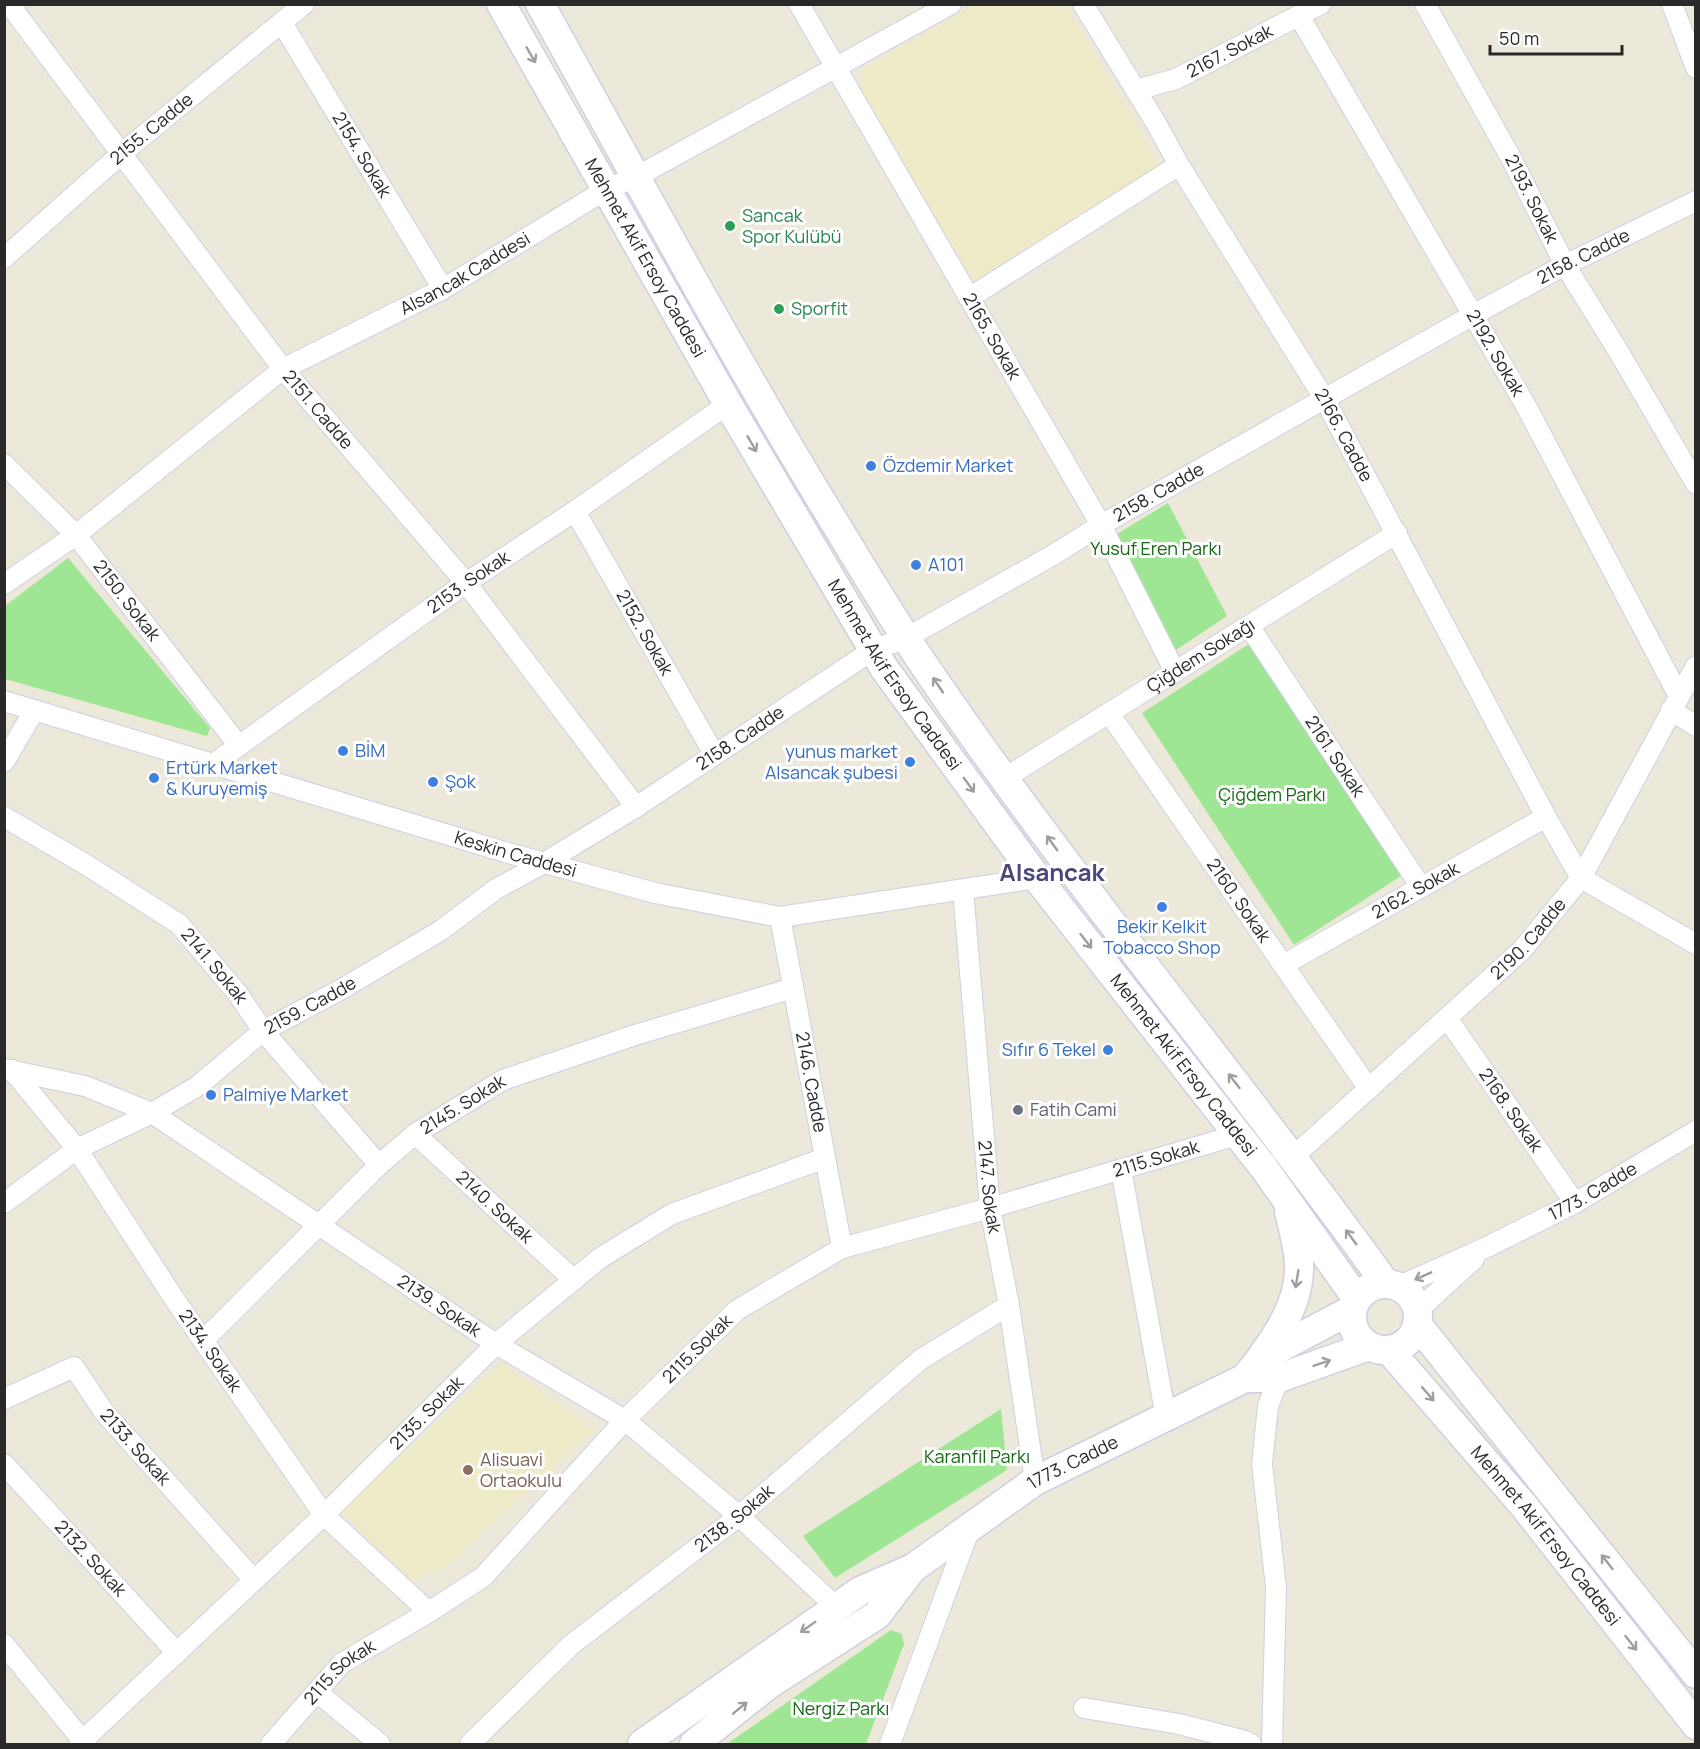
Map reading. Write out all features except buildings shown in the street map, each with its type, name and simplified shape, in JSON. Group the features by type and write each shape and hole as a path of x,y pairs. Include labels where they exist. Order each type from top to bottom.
{"street":[{"name":"2151. Cadde","path":"9,4 283,369 466,584 636,807"},
{"name":"2155. Cadde","path":"4,258 121,154 304,4"},
{"name":"Mehmet Akif Ersoy Caddesi","path":"501,4 728,404 884,668 1037,878 1287,1201 1355,1304"},
{"name":"Mehmet Akif Ersoy Caddesi","path":"540,4 788,446 906,638 952,706 1114,927 1391,1286"},
{"name":"2165. Sokak","path":"799,4 1101,525 1175,672"},
{"name":"Alsancak Caddesi","path":"4,584 76,535 283,369 443,289 607,189 636,177 951,4"},
{"name":"2166. Cadde","path":"1083,4 1179,165 1324,398 1546,817 1581,878"},
{"name":"2167. Sokak","path":"1136,90 1176,79 1321,4"},
{"name":"2193. Sokak","path":"1425,4 1511,158 1565,265 1617,349 1695,484"},
{"path":"1672,4 1695,68"},
{"name":"2192. Sokak","path":"1299,16 1526,406 1675,703"},
{"name":"2154. Sokak","path":"282,22 443,289"},
{"path":"969,298 1179,165"},
{"name":"2158. Cadde","path":"544,863 636,807 873,650 906,638 1473,315 1565,265 1695,201"},
{"name":"2153. Sokak","path":"212,765 466,584 728,404"},
{"name":"2150. Sokak","path":"4,464 76,535 239,746"},
{"name":"2152. Sokak","path":"575,511 714,754"},
{"name":"Çiğdem Sokağı","path":"1005,778 1397,533"},
{"name":"2161. Sokak","path":"1248,626 1421,887"},
{"name":"2190. Cadde","path":"1293,1157 1522,950 1581,878 1695,666"},
{"name":"Keskin Caddesi","path":"4,701 544,863 654,893 780,917 1037,878"},
{"path":"1675,703 1695,726"},
{"path":"4,762 34,711"},
{"name":"2160. Sokak","path":"1109,713 1369,1089"},
{"name":"2141. Sokak","path":"4,817 85,864 179,924 238,994 263,1031 378,1165"},
{"name":"2162. Sokak","path":"1283,965 1546,817"},
{"name":"2159. Cadde","path":"4,1203 76,1149 152,1113 198,1086 263,1031 340,990 440,931 496,889 544,863"},
{"path":"1581,878 1695,944"},
{"name":"2147. Sokak","path":"963,890 990,1208 1009,1305 1035,1481"},
{"name":"2146. Cadde","path":"780,917 842,1248"},
{"name":"2145. Sokak","path":"204,1340 378,1165 415,1134 503,1080 635,1035 793,988"},
{"name":"2168. Sokak","path":"1447,1018 1575,1203"},
{"name":"2139. Sokak","path":"8,1070 85,1086 152,1113 496,1344 625,1420 739,1516 836,1607"},
{"name":"2134. Sokak","path":"8,1070 76,1149 175,1300 324,1515 429,1612"},
{"name":"1773. Cadde","path":"1487,1248 1575,1203 1695,1131"},
{"name":"2140. Sokak","path":"415,1134 574,1280"},
{"name":"2115.Sokak","path":"271,1744 342,1663 483,1577 625,1420 737,1310 842,1248 990,1208 1237,1135"},
{"name":"2135. Sokak","path":"81,1743 324,1515 496,1344 600,1258 672,1214 825,1158"},
{"path":"1121,1169 1166,1418"},
{"path":"1272,1744 1276,1587 1262,1464 1268,1406 1261,1371 1292,1305 1299,1272 1295,1237 1287,1201"},
{"path":"1487,1248 1417,1317 1408,1341 1400,1347 1379,1348 1360,1340 1354,1331 1352,1320 1355,1304 1365,1291 1375,1286 1391,1286 1487,1248"},
{"path":"1391,1286 1406,1293 1413,1302 1417,1317"},
{"name":"1773. Cadde","path":"642,1744 836,1607 860,1591 913,1568 1035,1481 1261,1371 1355,1304"},
{"name":"2138. Sokak","path":"470,1744 571,1645 739,1516 920,1360 1009,1305"},
{"name":"Mehmet Akif Ersoy Caddesi","path":"1417,1317 1695,1674"},
{"name":"Mehmet Akif Ersoy Caddesi","path":"1379,1348 1524,1506 1695,1725"},
{"name":"1773. Cadde","path":"1261,1371 1379,1348"},
{"name":"2133. Sokak","path":"4,1399 74,1367 104,1412 254,1581"},
{"name":"2132. Sokak","path":"4,1464 177,1653"},
{"path":"890,1744 970,1528"},
{"name":"1773. Cadde","path":"694,1744 768,1685 877,1615 913,1568"},
{"path":"4,1644 81,1743"},
{"path":"317,1692 380,1744"},
{"path":"1084,1708 1179,1724 1251,1744"}],"shaded area":[{"path":"972,5 1065,5 1161,167 975,282 859,94 864,69"},
{"name":"Alisuavi Ortaokulu","path":"501,1363 594,1430 443,1569 411,1581 342,1510"}],"green space":[{"name":"Yusuf Eren Parkı","path":"1168,503 1227,616 1176,650 1114,536"},
{"path":"68,558 210,728 207,736 5,679 5,606"},
{"name":"Çiğdem Parkı","path":"1249,644 1401,876 1294,945 1142,713"},
{"name":"Karanfil Parkı","path":"1001,1409 1007,1470 835,1578 803,1536"},
{"name":"Nergiz Parkı","path":"891,1630 902,1634 904,1644 866,1744 727,1744"}],"place":[{"name":"Sancak Spor Kulübü","path":"730,226"},
{"name":"Sporfit","path":"779,309"},
{"name":"Özdemir Market","path":"871,466"},
{"name":"A101","path":"916,565"},
{"name":"BİM","path":"343,751"},
{"name":"yunus market Alsancak şubesi","path":"910,762"},
{"name":"Ertürk Market & Kuruyemiş","path":"154,778"},
{"name":"Şok","path":"433,782"},
{"name":"Bekir Kelkit Tobacco Shop","path":"1162,907"},
{"name":"Sıfır 6 Tekel","path":"1108,1050"},
{"name":"Palmiye Market","path":"211,1095"},
{"name":"Fatih Cami","path":"1018,1110"},
{"name":"Alisuavi Ortaokulu","path":"468,1470"}],"district":[{"name":"Alsancak","path":"1052,873"}]}
